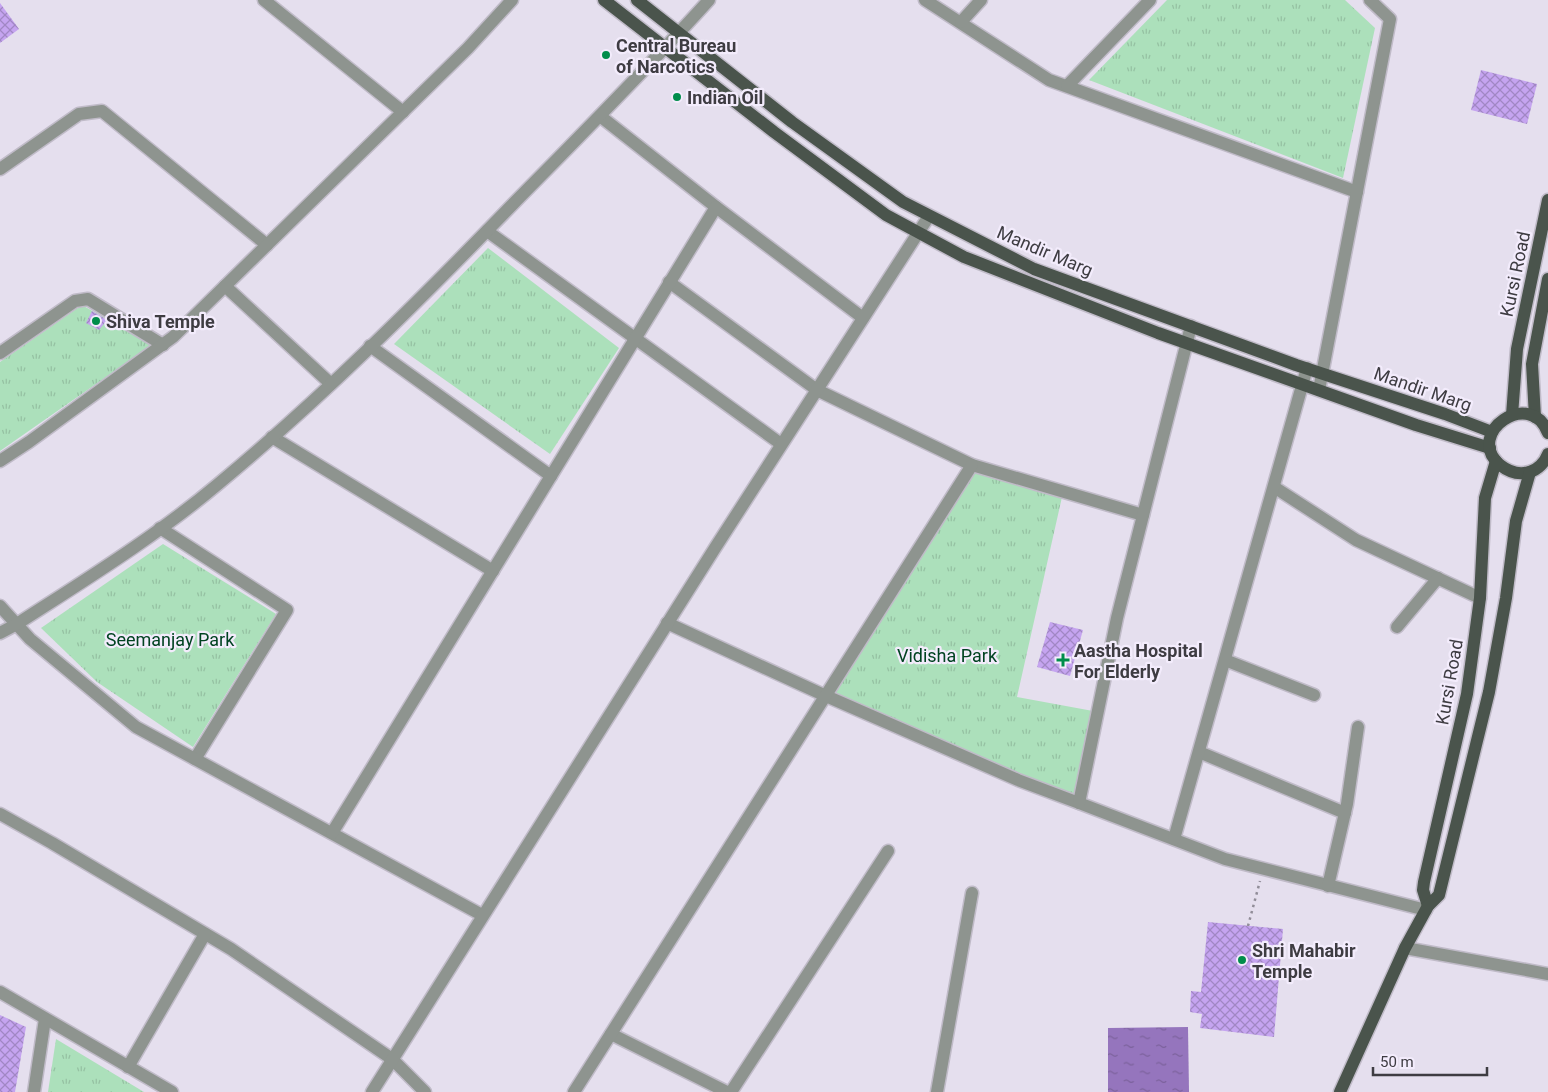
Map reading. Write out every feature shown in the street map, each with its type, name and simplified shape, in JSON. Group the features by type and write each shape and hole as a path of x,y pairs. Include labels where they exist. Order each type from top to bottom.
{"main road":[{"path":"604,0 774,132 886,214 964,257 1186,343 1490,448"},
{"name":"Mandir Marg","path":"636,0 800,128 903,202 1034,269 1322,374 1445,414 1492,432"},
{"name":"Kursi Road","path":"1512,415 1517,349 1548,200"},
{"name":"Kursi Road","path":"1534,417 1532,364 1548,279"},
{"path":"1548,431 1542,422 1534,417 1520,414 1512,415 1500,421 1492,432 1490,448 1496,461 1506,470 1518,474 1530,472 1537,468 1548,456"},
{"name":"Kursi Road","path":"1427,908 1423,890 1424,882 1467,694 1480,598 1485,498 1496,461"},
{"path":"1340,1092 1405,948 1427,908 1439,894 1489,692 1506,598 1516,521 1530,472"}],"street":[{"path":"264,0 403,112"},
{"path":"0,461 173,337 468,48 512,0"},
{"path":"0,633 17,624 127,552 216,486 272,437 331,384 487,231 666,48 709,0"},
{"path":"925,0 1049,80 1357,192"},
{"path":"961,22 981,0"},
{"path":"1067,86 1150,0"},
{"path":"1319,390 1390,19 1370,0"},
{"path":"0,169 78,114 102,112 267,245"},
{"path":"600,116 716,207 863,318"},
{"path":"332,833 716,207"},
{"path":"372,1092 667,623 929,216"},
{"path":"487,231 781,444"},
{"path":"669,282 817,390 972,465 1143,515"},
{"path":"225,286 331,384"},
{"path":"0,353 75,301 88,299 163,344"},
{"path":"1078,803 1117,618 1190,326"},
{"path":"370,346 551,476"},
{"path":"1174,839 1307,368"},
{"path":"272,437 493,571"},
{"path":"574,1092 972,465"},
{"path":"1274,487 1356,540 1480,598"},
{"path":"160,528 286,610 195,759"},
{"path":"1397,627 1438,578"},
{"path":"0,606 30,639 136,726 482,915"},
{"path":"667,623 826,696 1018,780 1225,859 1328,886 1427,908"},
{"path":"1225,660 1314,695"},
{"path":"1328,886 1345,813 1358,727"},
{"path":"1199,752 1345,813"},
{"path":"0,814 231,949 392,1059 425,1092"},
{"path":"731,1092 888,850"},
{"path":"937,1092 972,893"},
{"path":"128,1067 205,934"},
{"path":"1405,948 1548,974"},
{"path":"0,992 172,1092"},
{"path":"34,1092 45,1018"},
{"path":"611,1034 727,1092"}],"path":[{"path":"1248,926 1263,869"}],"green space":[{"path":"1167,0 1345,0 1375,28 1343,178 1089,80"},
{"path":"488,248 619,348 550,454 394,344"},
{"path":"82,305 152,345 0,451 0,362"},
{"name":"Vidisha Park","path":"974,470 1062,497 1017,697 1093,711 1075,796 1009,771 832,694"},
{"name":"Seemanjay Park","path":"163,544 276,614 193,747 97,682 41,628"},
{"path":"56,1039 144,1092 48,1092"}],"water":[{"path":"1188,1027 1189,1092 1108,1092 1108,1028"}],"building":[{"path":"0,3 19,29 0,43"},
{"path":"1481,70 1537,84 1527,124 1471,110"},
{"name":"Shiva Temple","path":"92,311 107,320 99,330 86,323"},
{"path":"1050,622 1083,630 1070,676 1037,667"},
{"name":"Shri Mahabir Temple","path":"1208,922 1283,929 1274,1037 1200,1028 1202,1014 1190,1012 1191,991 1201,992"},
{"path":"0,1015 26,1027 15,1092 0,1092"}],"place":[{"name":"Central Bureau of Narcotics","path":"606,55"},
{"name":"Indian Oil","path":"677,97"},
{"name":"Shiva Temple","path":"96,321"},
{"name":"Aastha Hospital For Elderly","path":"1063,660"},
{"name":"Shri Mahabir Temple","path":"1242,960"}]}
